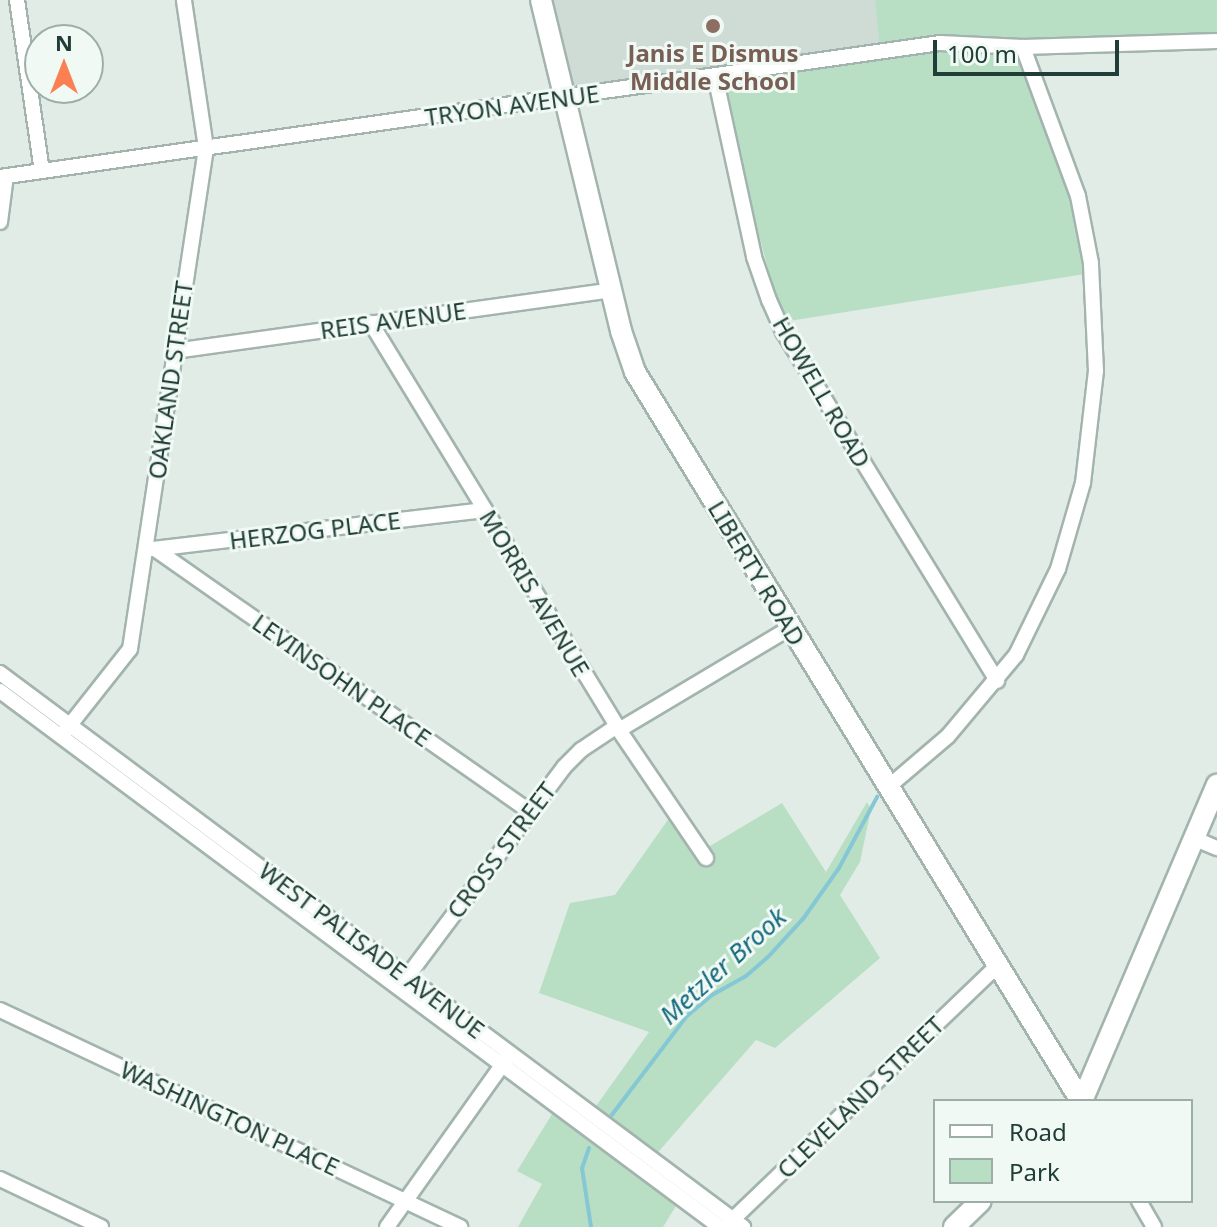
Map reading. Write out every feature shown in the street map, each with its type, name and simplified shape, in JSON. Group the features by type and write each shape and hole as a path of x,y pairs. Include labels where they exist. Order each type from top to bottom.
{"main road":[{"name":"LIBERTY ROAD","path":"541,0 611,290 635,372 996,967 1080,1099"},
{"path":"1082,1099 1217,785"},
{"path":"954,1227 979,1203"}],"street":[{"path":"17,0 42,171"},
{"name":"OAKLAND STREET","path":"66,731 130,649 150,550 174,351 206,148 184,0"},
{"name":"TRYON AVENUE","path":"3,177 940,43 1023,47 1217,41"},
{"path":"887,788 948,736 997,681 1030,632 1058,569 1083,483 1096,383 1095,307 1083,219 1023,47"},
{"name":"HOWELL ROAD","path":"715,76 754,257 784,333 997,681"},
{"path":"0,222 3,177"},
{"name":"REIS AVENUE","path":"174,351 611,290"},
{"name":"MORRIS AVENUE","path":"371,323 618,728 706,858"},
{"name":"HERZOG PLACE","path":"150,550 485,510"},
{"name":"LEVINSOHN PLACE","path":"150,550 530,812"},
{"name":"CROSS STREET","path":"403,982 530,812 581,750 790,628"},
{"name":"WEST PALISADE AVENUE","path":"0,673 66,731 730,1225"},
{"name":"WEST PALISADE AVENUE","path":"0,691 66,731"},
{"path":"1193,838 1217,848"},
{"name":"CLEVELAND STREET","path":"730,1225 996,967"},
{"name":"WASHINGTON PLACE","path":"0,1010 460,1227"},
{"path":"387,1227 403,1200 506,1059"},
{"path":"0,1179 101,1227"},
{"path":"1140,1203 1154,1227"}],"shaded area":[{"name":"Janis E Dismus Middle School","path":"541,0 876,0 881,52 565,98"}],"green space":[{"path":"875,0 1217,0 1217,42 1028,49 1091,273 783,322 714,74 880,49"},
{"path":"867,802 871,809 860,862 840,895 880,958 775,1048 756,1040 647,1165 684,1193 663,1227 518,1227 542,1184 517,1171 560,1101 586,1120 649,1032 539,993 570,903 615,895 674,811 700,852 782,803 826,872"}],"waterway":[{"name":"Metzler Brook","path":"611,1116 687,1016 712,995 746,976 803,919 839,868 877,797"},
{"name":"Metzler Brook","path":"589,1148 582,1168 591,1227"}],"place":[{"name":"Janis E Dismus Middle School","path":"713,26"}]}
